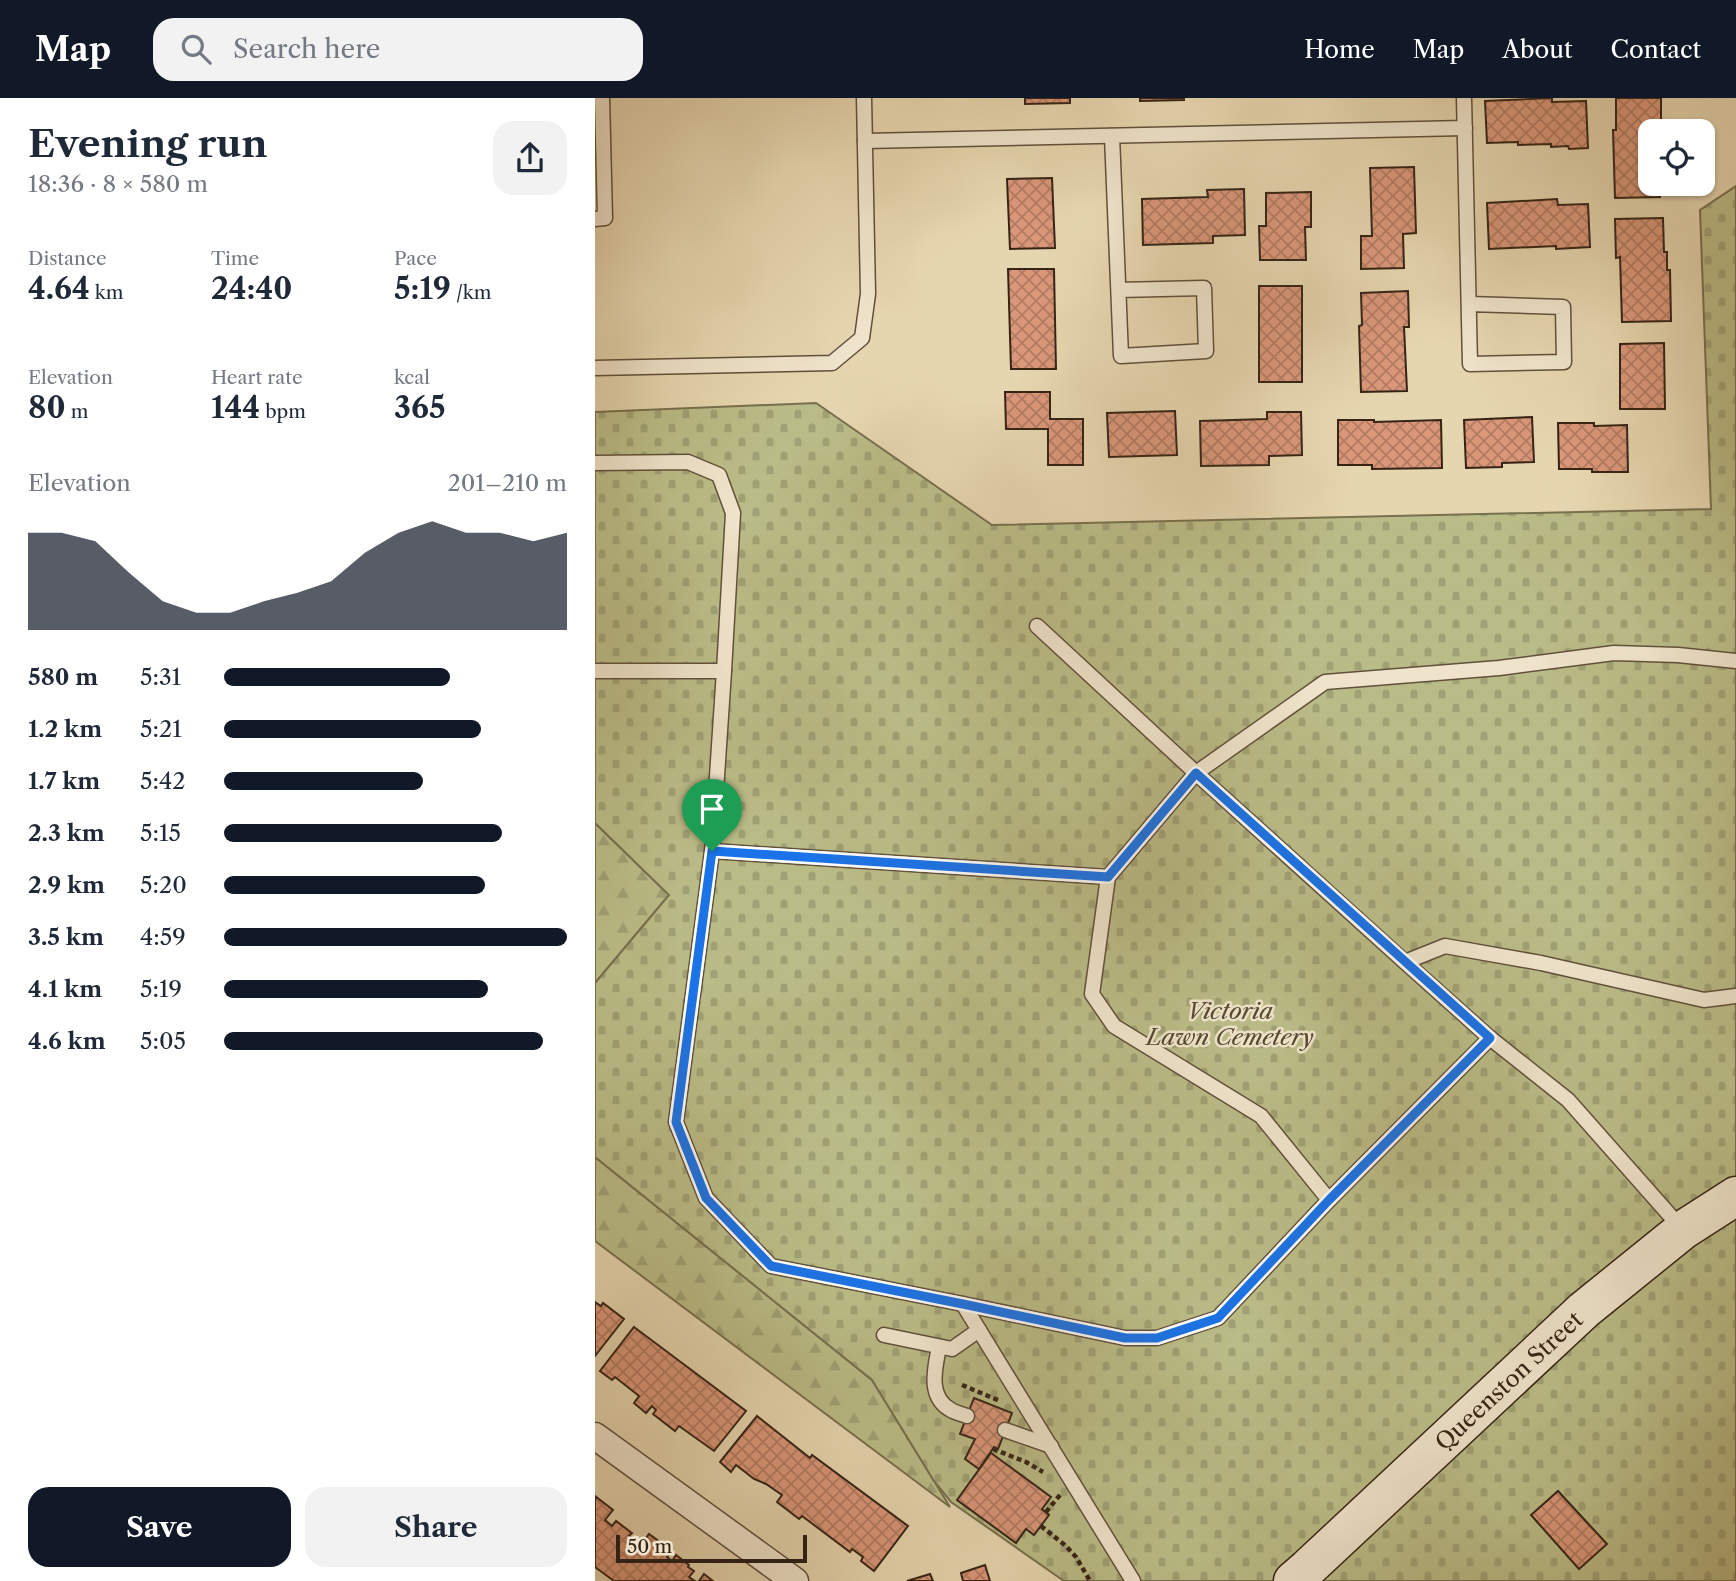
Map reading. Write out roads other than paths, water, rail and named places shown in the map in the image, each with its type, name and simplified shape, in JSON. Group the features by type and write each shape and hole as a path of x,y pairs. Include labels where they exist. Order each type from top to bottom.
{"main road":[{"name":"Queenston Street","path":"1293,1581 1584,1310 1683,1230 1736,1196"}],"street":[{"path":"595,1437 795,1581"}],"lane":[{"path":"595,219 605,219 602,98"},
{"path":"595,369 832,363 862,338 868,294 864,98"},
{"path":"1464,98 1469,304 1471,364 1564,362 1563,307 1469,304"},
{"path":"865,141 1465,128"},
{"path":"1112,136 1121,356 1206,351 1204,289 1119,290"},
{"path":"595,463 688,462 719,475 733,513 712,851 676,1122 706,1198 771,1266 1125,1338 1157,1338 1218,1318 1329,1200 1490,1038"},
{"path":"1037,626 1490,1038 1568,1100 1683,1230"},
{"path":"1329,1200 1261,1116 1114,1026 1092,994 1108,877 1196,773 1325,682 1499,668 1614,653 1678,655 1736,661"},
{"path":"595,671 724,671"},
{"path":"712,851 1108,877"},
{"path":"1405,962 1445,946 1541,963 1704,1000 1736,996"},
{"path":"963,1304 1133,1581"},
{"path":"884,1335 951,1349 979,1330"},
{"path":"939,1347 933,1380 938,1397 949,1409 967,1416"},
{"path":"1005,1430 1051,1446"}],"park label":[{"name":"Victoria Lawn Cemetery","path":"1230,1024"}]}
